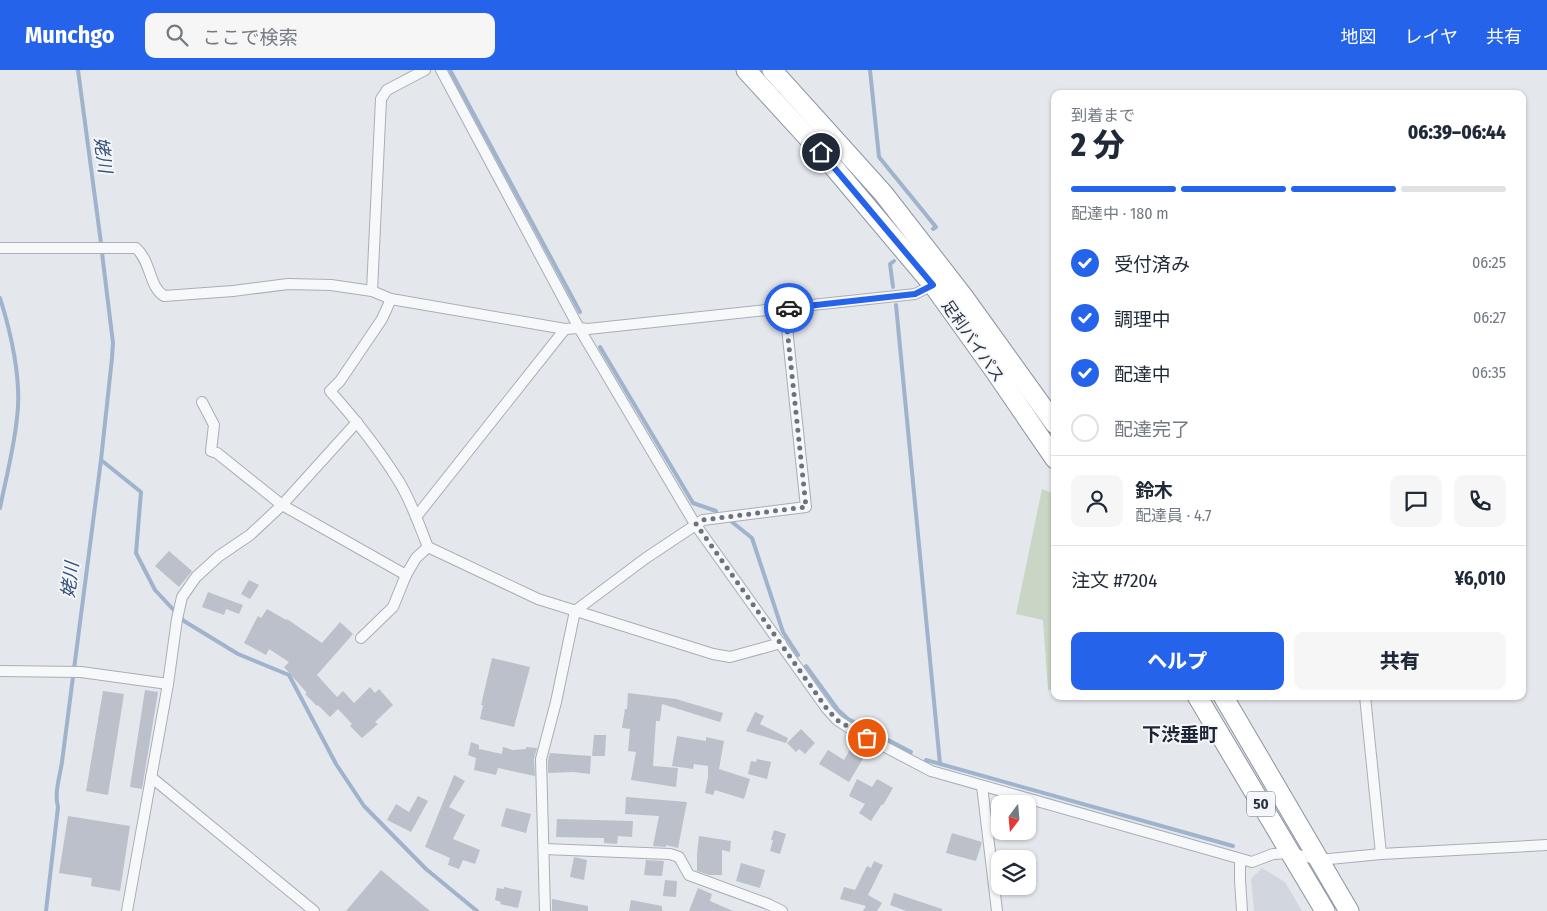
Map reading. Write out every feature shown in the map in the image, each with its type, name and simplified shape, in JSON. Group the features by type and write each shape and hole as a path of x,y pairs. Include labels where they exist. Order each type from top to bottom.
{"highway":[{"name":"足利バイパス","path":"746,70 821,152 933,285 1051,453"},
{"name":"足利バイパス","path":"772,70 882,194 963,296 1051,418"},
{"name":"50","path":"1199,700 1325,911"},
{"name":"50","path":"1225,700 1349,911"}],"street":[{"path":"372,292 381,99 387,90 424,70"},
{"path":"441,70 578,328 696,524 827,709 837,720 931,771 1252,862 1273,854 1291,853 1319,860 1381,854 1547,845"},
{"path":"0,248 136,248 143,254 157,292 164,296 233,291 288,284 331,285 372,292 391,299 565,329 588,329 915,294 933,285"},
{"path":"391,299 382,319 340,381 330,392 357,422 399,481 428,547 538,598 713,654 730,657 781,643"},
{"path":"545,911 541,759 556,702 575,611 646,558 703,520 806,507 785,309"},
{"path":"416,517 565,329"},
{"path":"202,402 214,425 211,451 217,453 282,505 406,575"},
{"path":"127,911 182,597 196,577 219,556 250,535 282,505 357,422"},
{"path":"361,638 393,607 406,575 416,558 428,547"},
{"path":"0,671 81,672 168,684"},
{"path":"1364,700 1381,854"},
{"path":"151,777 314,911"},
{"path":"982,786 997,911"},
{"path":"544,849 670,854 679,857 689,875 782,911"},
{"path":"1240,859 1242,911"}],"shaded area":[{"path":"1262,868 1285,882 1302,911 1254,911 1251,879"}],"green space":[{"path":"1042,489 1051,492 1051,690 1048,690 1043,620 1016,614"}],"building":[{"path":"169,551 192,571 179,587 155,566"},
{"path":"249,580 259,585 250,599 241,594"},
{"path":"208,592 243,605 239,614 226,609 224,615 202,607"},
{"path":"267,609 287,619 322,643 340,622 353,634 317,675 337,697 343,691 354,703 370,687 375,693 379,689 393,705 375,722 378,724 362,738 350,726 352,724 338,709 330,717 305,694 307,693 284,667 289,662 269,649 266,655 244,643 258,616 261,618"},
{"path":"492,658 530,667 514,727 480,719 483,705 481,705"},
{"path":"145,690 158,692 142,789 130,787"},
{"path":"103,691 124,694 108,795 86,791"},
{"path":"628,693 676,699 723,713 720,722 662,704 660,721 656,721 653,766 678,768 676,787 631,780 636,752 628,751 630,729 622,728 625,709 627,709"},
{"path":"755,712 764,716 760,724 788,738 786,743 746,731"},
{"path":"801,729 815,743 805,754 799,749 796,752 787,743"},
{"path":"594,735 606,735 605,756 592,756"},
{"path":"677,736 706,741 706,737 724,741 719,769 750,779 744,799 715,790 713,795 705,793 708,766 694,764 693,769 672,766"},
{"path":"856,739 870,747 849,782 819,764 828,750 844,760"},
{"path":"471,742 479,745 479,749 502,754 503,747 513,750 526,749 526,747 537,748 534,759 535,776 498,768 496,775 474,770 476,758 468,755"},
{"path":"550,753 591,756 590,774 573,772 548,773"},
{"path":"757,759 771,762 767,779 748,774 751,761 756,762"},
{"path":"454,775 465,781 449,807 465,815 453,839 480,850 475,864 463,860 459,869 448,865 450,858 425,847"},
{"path":"857,779 872,787 877,779 893,788 871,821 859,813 865,804 849,796"},
{"path":"418,796 428,801 411,832 387,820 396,804 409,812"},
{"path":"626,797 687,802 678,848 666,845 666,847 653,846 659,816 625,814"},
{"path":"506,808 531,814 526,833 501,826"},
{"path":"68,816 130,826 120,891 91,886 92,878 59,873"},
{"path":"557,819 633,821 632,837 618,836 617,844 604,843 604,838 556,837"},
{"path":"774,830 786,834 780,854 770,851"},
{"path":"952,833 982,842 976,861 946,853"},
{"path":"699,836 731,841 730,852 722,850 722,875 709,875 697,871"},
{"path":"574,857 587,860 584,880 570,877"},
{"path":"646,860 664,861 662,876 644,875"},
{"path":"874,861 883,865 868,895 882,903 877,911 863,911 866,906 840,899 844,887 855,890 867,866 871,868"},
{"path":"741,863 765,870 760,888 736,881"},
{"path":"381,870 430,911 346,911"},
{"path":"665,880 677,881 676,897 663,896"},
{"path":"504,887 522,891 518,908 500,904 501,902 495,900 497,888 504,889"},
{"path":"698,888 712,894 710,901 733,911 689,911"},
{"path":"894,893 942,909 942,911 906,911 890,905"},
{"path":"552,899 588,906 588,911 552,911"},
{"path":"631,900 662,906 662,911 629,911"}],"waterway":[{"name":"姥川","path":"78,70 101,243"},
{"path":"450,70 580,312"},
{"path":"870,70 879,157 936,227 933,229"},
{"name":"姥川","path":"46,911 58,807 57,790 101,460 112,358 113,343 102,253"},
{"path":"893,287 890,264 894,261"},
{"path":"0,298 8,326 18,388 14,440 0,508"},
{"path":"896,305 940,764"},
{"path":"600,347 693,503 716,511"},
{"path":"101,460 141,492 136,553 155,590 184,621 238,654 289,675 336,764 364,806 426,869 477,911"},
{"path":"732,522 752,538 783,632 798,655"},
{"path":"806,666 838,710 848,719 911,752"},
{"path":"926,760 1233,846"}],"way so far":[{"path":"789,308 785,309 806,507 703,520 696,524 827,709 837,720 867,738"}],"district":[{"name":"下渋垂町","path":"1180,734"}],"route":[{"path":"789,308 915,294 933,285 821,152"}]}
